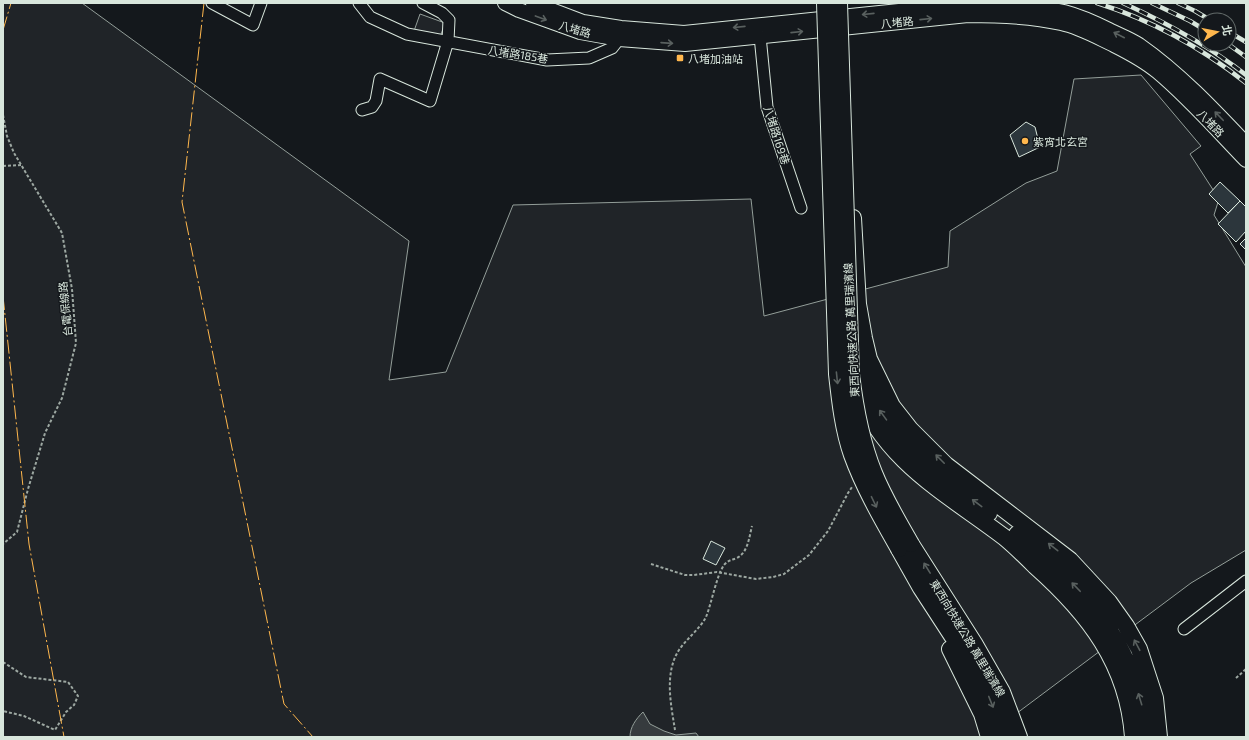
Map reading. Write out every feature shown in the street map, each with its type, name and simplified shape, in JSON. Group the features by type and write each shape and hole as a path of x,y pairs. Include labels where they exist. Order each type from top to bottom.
{"highway":[{"path":"818,3 834,292 849,339 869,390 878,409 897,435 933,470 1031,544 1078,588 1106,622 1127,661 1141,701 1146,737"},
{"name":"東西向快速公路 萬里瑞濱線","path":"825,3 837,374 841,404 852,454 877,508 974,642 1002,692 1019,737"},
{"path":"831,3 833,323 842,352 860,399 886,440 899,456 918,474 1005,538 1060,588 1092,625 1109,654 1124,688 1130,709 1133,737"},
{"name":"東西向快速公路 萬里瑞濱線","path":"839,3 851,374 855,405 863,440 874,474 921,588 984,685 1004,737"},
{"path":"842,106 854,229 860,316 866,350 886,396 901,419 946,465 1070,560 1109,602 1139,649 1155,698 1159,737"},
{"path":"921,588 982,714 989,737"}],"main road":[{"name":"八堵路","path":"505,3 519,10 580,32 620,34 684,33 967,4 1028,6 1065,12 1097,24 1138,44 1203,99 1246,144"},
{"name":"八堵路","path":"533,3 620,34 685,44 968,15 1027,17 1062,23 1092,34 1132,54 1158,72 1195,107 1246,160"}],"street":[{"path":"212,3 253,25 261,3"},
{"name":"八堵路185巷","path":"359,3 370,17 407,34 547,60 589,58 612,48 620,34"},
{"path":"362,110 372,107 376,101 380,79 430,101 448,41 449,20 442,13 424,3"},
{"name":"八堵路169巷","path":"760,36 767,107 801,208"},
{"path":"1184,629 1246,582"}],"path":[{"name":"台電保線路","path":"3,115 7,136 22,165 62,233 72,289 76,343 62,398 45,433 17,532 3,544"},
{"path":"3,166 22,165"},
{"path":"651,564 685,575 720,573 756,579 773,577 790,571 809,554 828,531 848,493 856,482"},
{"path":"675,730 670,694 670,677 678,651 704,620 720,573 726,562 743,554 747,548 752,526"},
{"path":"3,662 26,677 68,682 78,696 74,705 66,712 55,730 24,716 3,711"},
{"path":"1236,678 1246,669"}],"shaded area":[{"path":"3,3 82,3 409,241 389,380 446,372 513,205 751,199 764,316 948,267 950,231 1026,183 1057,171 1074,79 1141,75 1201,146 1190,154 1219,199 1214,215 1246,267 1246,550 1191,583 985,737 3,737"},
{"path":"420,14 445,23 439,40 414,31"},
{"path":"643,712 650,724 664,731 676,735 696,733 699,737 630,737 634,723"}],"building":[{"name":"紫宵北玄宮","path":"1026,122 1035,127 1040,147 1019,157 1010,135"},
{"path":"1220,182 1240,201 1228,213 1209,194"},
{"path":"1240,201 1246,207 1246,231 1236,242 1218,224"},
{"path":"1246,238 1246,250 1240,244"},
{"path":"711,541 725,548 716,565 703,559"}],"railway":[{"path":"1097,3 1137,18 1175,36 1212,58 1246,83"},
{"path":"1123,3 1187,36 1217,54 1246,75"},
{"path":"1152,3 1197,25"},
{"path":"1178,3 1197,12"},
{"path":"1237,37 1246,42"},
{"path":"1237,50 1246,57"}],"power":[{"path":"3,30 11,3"},
{"path":"204,3 182,202 284,704 313,737"},
{"path":"3,296 29,544 64,737"}],"place":[{"name":"八堵加油站","path":"680,58"},
{"name":"紫宵北玄宮","path":"1025,141"}]}
